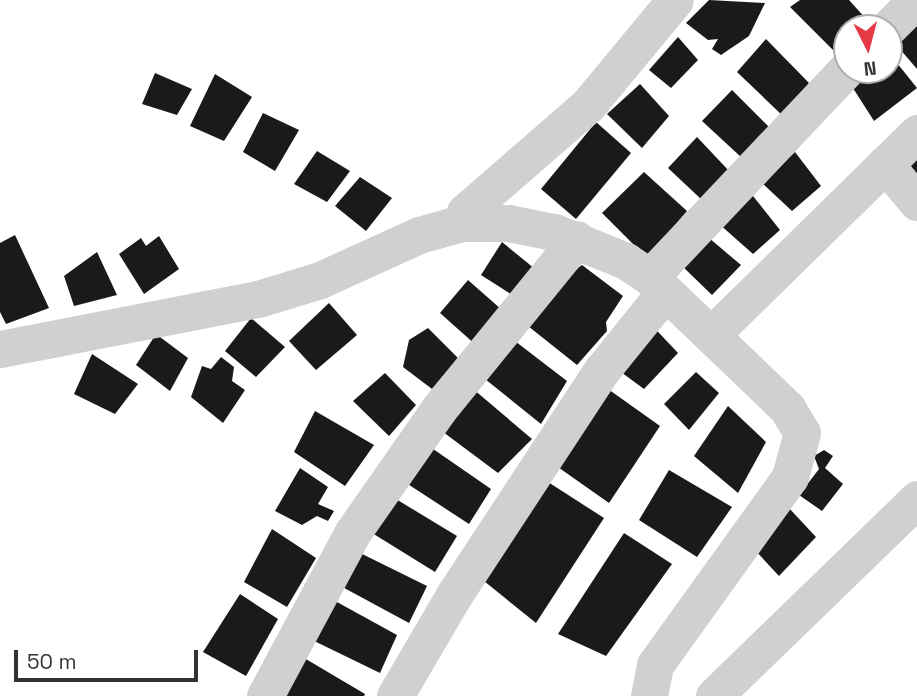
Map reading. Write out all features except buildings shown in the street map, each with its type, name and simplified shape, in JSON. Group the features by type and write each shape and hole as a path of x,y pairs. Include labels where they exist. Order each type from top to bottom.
{"street":[{"path":"462,223 465,212 589,105 675,0"},
{"path":"902,14 916,0"},
{"path":"396,696 454,595 657,284 834,84"},
{"path":"711,335 917,133"},
{"path":"885,164 917,202"},
{"path":"0,349 258,299 320,280 419,235 462,223 508,223 577,239 657,284 794,415 802,433 800,450 785,486 655,665 649,696"},
{"path":"265,696 354,532 438,410 577,239"},
{"path":"714,696 917,499"}]}
